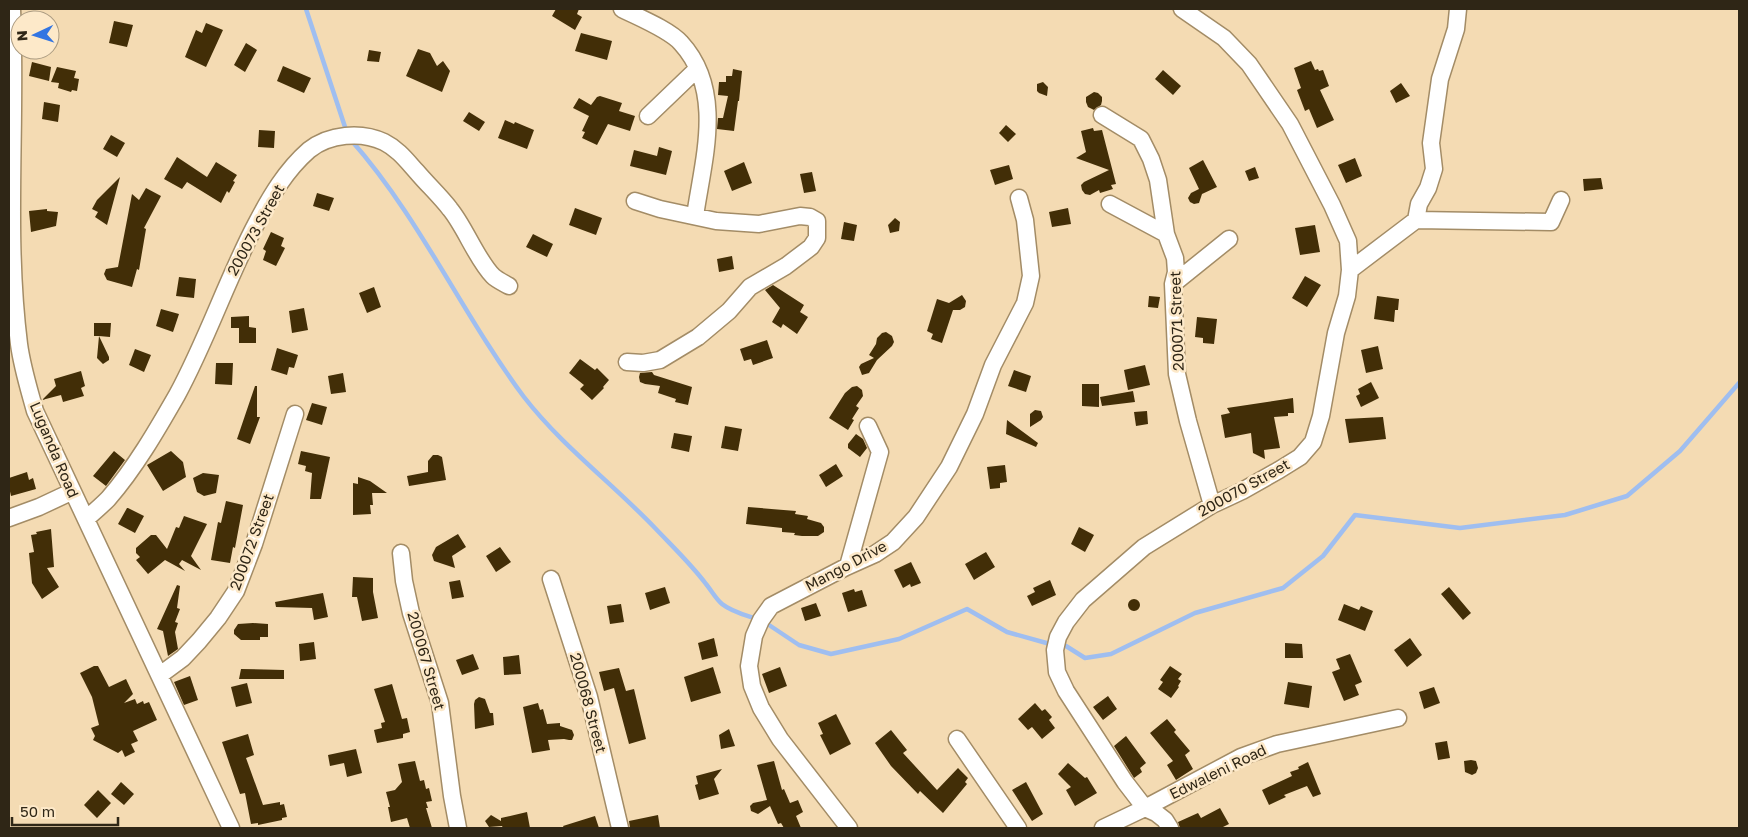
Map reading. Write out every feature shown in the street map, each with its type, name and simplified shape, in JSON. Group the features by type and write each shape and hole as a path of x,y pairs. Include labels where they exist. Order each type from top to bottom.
{"street":[{"path":"622,9 664,30 681,42 702,81 709,120 695,216"},
{"name":"200070 Street","path":"1170,828 1165,820 1145,808 1125,782 1066,691 1057,672 1055,650 1058,637 1066,622 1083,600 1144,547 1212,505 1242,491 1300,457 1313,442 1321,416 1336,333 1347,296 1350,270 1348,241 1332,205 1290,124 1249,64 1224,38 1182,9"},
{"path":"1416,220 1419,204 1428,188 1434,169 1430,143 1440,80 1456,29 1458,9"},
{"name":"Luganda Road","path":"11,60 12,249 19,346 35,411 71,492 86,519 231,828"},
{"path":"648,116 697,69"},
{"name":"200071 Street","path":"1102,115 1141,139 1151,159 1158,180 1166,234 1175,258 1176,272 1173,284 1178,374 1188,421 1212,505"},
{"name":"200073 Street","path":"86,519 107,500 129,472 177,394 205,338 231,274 271,196 290,170 310,149 328,139 348,136 369,136 386,143 401,154 450,209 493,276 509,286"},
{"name":"Mango Drive","path":"849,828 780,738 761,708 752,686 749,666 754,636 770,606 875,554 893,542 916,517 949,467 975,414 993,365 1025,302 1031,276 1025,220 1019,198"},
{"path":"1350,270 1416,220 1551,222 1561,200"},
{"path":"627,362 643,363 660,360 698,337 729,311 750,287 786,266 811,247 817,238 817,221 810,217 800,216 777,222 753,224 716,221 660,210 635,201"},
{"path":"1110,204 1166,234"},
{"path":"1173,284 1229,239"},
{"name":"200072 Street","path":"160,675 184,658 218,618 236,591 254,544 295,414"},
{"path":"848,566 880,452 868,426"},
{"path":"9,518 71,492"},
{"name":"200067 Street","path":"402,553 404,581 411,613 440,703 458,828"},
{"name":"200068 Street","path":"551,579 588,697 620,828"},
{"name":"Edwaleni Road","path":"1102,828 1145,808 1240,757 1277,744 1398,718"},
{"path":"957,739 1018,828"}],"building":[{"path":"556,9 579,9 577,14 582,17 575,30 552,16"},
{"path":"114,21 133,25 127,47 109,43"},
{"path":"206,23 223,30 206,67 185,57 196,30 202,33"},
{"path":"581,33 612,41 607,60 575,51"},
{"path":"246,43 257,50 245,72 234,65"},
{"path":"418,49 430,53 437,66 443,61 450,71 442,92 406,76"},
{"path":"369,50 381,52 379,62 367,61"},
{"path":"1311,61 1315,70 1323,70 1329,86 1320,90 1334,120 1317,128 1309,109 1305,111 1297,90 1301,88 1294,68"},
{"path":"32,62 51,67 49,81 29,76"},
{"path":"283,66 311,78 304,93 277,81"},
{"path":"57,67 76,71 74,78 79,79 77,91 72,90 71,92 58,88 59,83 51,82"},
{"path":"733,69 742,71 734,131 717,129 718,118 723,118 728,96 718,95 719,82 726,82 726,76 732,76"},
{"path":"1163,70 1181,86 1173,95 1155,79"},
{"path":"1043,82 1048,87 1047,96 1037,91 1037,84"},
{"path":"1401,83 1410,96 1396,103 1390,91"},
{"path":"1094,92 1102,97 1102,101 1101,105 1094,110 1088,107 1086,97"},
{"path":"600,96 622,103 619,111 635,116 630,131 608,124 597,145 582,138 585,132 582,131 589,116 573,108 579,98 591,105"},
{"path":"44,102 60,105 58,122 42,119"},
{"path":"469,112 485,122 479,131 463,121"},
{"path":"505,120 534,130 527,149 498,138"},
{"path":"1006,125 1016,134 1008,142 999,133"},
{"path":"1093,128 1094,131 1102,130 1116,184 1111,185 1113,189 1100,193 1099,190 1090,195 1085,194 1081,185 1109,170 1076,158 1086,152 1081,131"},
{"path":"259,130 275,131 274,148 258,147"},
{"path":"111,135 125,143 117,157 103,149"},
{"path":"659,147 672,151 666,175 630,166 634,150 657,156"},
{"path":"177,157 207,177 216,162 237,175 229,193 227,191 221,203 187,182 182,189 164,179"},
{"path":"1355,158 1362,176 1346,183 1338,165"},
{"path":"1203,160 1217,187 1202,194 1199,203 1194,204 1188,198 1191,193 1199,189 1189,168"},
{"path":"744,162 752,183 732,191 724,171"},
{"path":"1009,165 1013,179 995,185 990,170"},
{"path":"1255,167 1259,178 1249,181 1245,171"},
{"path":"812,172 816,191 804,193 800,174"},
{"path":"120,177 107,225 95,217 98,212 92,209 97,200"},
{"path":"1601,178 1603,189 1584,191 1583,179"},
{"path":"146,188 161,196 144,228 146,229 139,270 137,269 132,287 107,280 104,274 106,269 118,267 132,194 139,200"},
{"path":"317,193 334,198 329,211 313,206"},
{"path":"575,208 602,218 596,235 569,225"},
{"path":"1068,208 1071,224 1052,227 1049,212"},
{"path":"47,209 47,211 58,212 56,226 31,232 29,211"},
{"path":"895,218 900,222 899,231 890,233 888,225"},
{"path":"844,222 857,225 854,241 841,239"},
{"path":"1315,225 1320,252 1300,255 1295,228"},
{"path":"271,232 284,238 281,246 285,248 276,266 263,260 266,251 263,249"},
{"path":"533,234 553,244 547,257 526,247"},
{"path":"732,256 734,269 719,272 717,259"},
{"path":"1305,276 1321,285 1307,307 1292,298"},
{"path":"179,277 196,279 194,298 176,296"},
{"path":"773,285 804,305 800,312 808,317 797,334 783,324 781,328 772,322 780,308 765,290"},
{"path":"374,287 381,307 367,313 359,293"},
{"path":"962,295 966,301 965,307 960,310 953,310 942,343 931,339 933,334 927,331 937,299 949,303"},
{"path":"1149,296 1160,297 1158,308 1148,307"},
{"path":"1377,296 1399,299 1398,310 1395,310 1394,322 1374,319"},
{"path":"304,308 308,330 292,333 289,311"},
{"path":"161,309 179,314 173,332 156,326"},
{"path":"249,316 249,327 256,328 256,343 239,343 239,328 231,328 231,317"},
{"path":"1197,317 1217,319 1214,344 1203,343 1203,338 1195,337"},
{"path":"94,323 111,323 110,337 94,336"},
{"path":"886,332 892,336 894,342 892,346 877,360 869,373 862,375 859,367 861,364 874,358 869,355 876,344 877,338"},
{"path":"99,336 109,357 109,360 103,364 97,358"},
{"path":"767,340 773,358 753,365 751,359 744,361 740,349"},
{"path":"1378,346 1383,369 1366,373 1361,350"},
{"path":"277,348 298,355 294,368 289,367 287,375 271,370"},
{"path":"135,349 151,355 144,372 129,365"},
{"path":"580,359 595,370 597,368 609,380 592,400 580,389 584,385 569,373"},
{"path":"216,363 233,363 232,385 215,384"},
{"path":"1145,365 1150,385 1128,390 1124,370"},
{"path":"1014,370 1031,376 1026,392 1008,386"},
{"path":"81,371 85,386 81,388 84,396 63,402 61,395 42,400 56,386 54,379"},
{"path":"652,372 654,375 692,387 688,405 675,402 676,399 658,393 660,386 640,382 640,373"},
{"path":"343,373 346,392 331,394 328,376"},
{"path":"1371,382 1379,398 1361,407 1356,396 1360,394 1358,389"},
{"path":"1082,384 1099,384 1099,407 1082,406"},
{"path":"255,386 257,386 257,417 260,417 250,444 237,439"},
{"path":"857,386 862,390 863,396 856,406 859,408 848,430 829,418 845,393 852,387"},
{"path":"1133,391 1135,402 1102,406 1100,397"},
{"path":"1293,398 1294,413 1288,413 1288,416 1274,417 1280,448 1264,450 1265,459 1253,453 1251,433 1225,438 1221,415 1230,413 1227,408"},
{"path":"312,403 327,407 322,425 306,420"},
{"path":"1035,410 1041,411 1043,417 1030,427 1030,414"},
{"path":"1147,411 1148,424 1136,426 1134,412"},
{"path":"1383,417 1386,439 1349,443 1345,419"},
{"path":"1007,420 1038,443 1036,447 1006,434"},
{"path":"725,426 742,429 738,451 721,448"},
{"path":"674,433 692,436 689,452 671,448"},
{"path":"856,434 863,439 867,448 860,457 848,448 848,444"},
{"path":"114,451 125,460 106,486 93,476"},
{"path":"171,451 183,462 186,477 163,491 147,465"},
{"path":"301,451 330,457 321,499 310,499 312,473 305,471 306,466 298,464"},
{"path":"433,455 442,457 446,480 409,486 407,476 428,472 428,461"},
{"path":"836,464 843,476 826,487 819,475"},
{"path":"1005,465 1007,482 1000,483 1000,488 990,489 987,467"},
{"path":"27,472 29,480 33,478 36,489 11,496 9,478"},
{"path":"203,473 219,475 216,493 204,496 197,492 193,478"},
{"path":"358,477 370,481 387,493 372,493 373,505 370,505 371,514 353,515 353,483 358,484"},
{"path":"226,501 243,505 235,548 233,547 230,563 211,560 218,522 221,523"},
{"path":"748,507 796,511 795,514 808,516 807,519 821,523 824,527 824,532 818,536 802,536 794,535 795,533 782,532 782,528 746,524"},
{"path":"127,508 144,516 135,533 118,524"},
{"path":"184,516 207,524 191,556 201,570 182,560 179,564 185,571 165,560 148,574 136,560 140,557 136,553 136,548 151,535 156,535 167,549 176,527 179,528"},
{"path":"1079,527 1094,535 1085,552 1071,544"},
{"path":"51,529 54,567 47,568 59,587 42,599 32,583 29,553 34,552 31,535"},
{"path":"458,534 466,547 452,556 455,568 434,561 432,555 436,547"},
{"path":"500,547 511,562 496,572 486,556"},
{"path":"986,552 995,567 974,580 965,564"},
{"path":"911,562 921,583 911,587 910,584 903,588 894,570"},
{"path":"353,577 373,578 373,592 378,618 362,621 357,597 352,597"},
{"path":"460,580 464,597 452,599 449,582"},
{"path":"1050,580 1056,595 1032,606 1027,596 1035,592 1033,588"},
{"path":"177,585 180,586 177,608 180,609 175,622 178,623 175,632 178,649 168,656 163,631 157,629"},
{"path":"665,587 670,603 650,610 645,593"},
{"path":"1449,587 1471,613 1463,620 1441,594"},
{"path":"854,589 855,592 862,590 867,606 848,612 842,593"},
{"path":"323,593 328,617 314,620 312,608 276,607 275,602"},
{"path":"1132,599 1136,599 1140,605 1136,611 1132,611 1128,607 1128,603"},
{"path":"816,603 821,616 805,621 801,608"},
{"path":"621,604 624,622 610,624 607,606"},
{"path":"1344,604 1359,610 1361,606 1373,611 1365,631 1338,620"},
{"path":"238,624 268,624 268,637 260,637 260,640 241,640 234,634"},
{"path":"714,638 718,656 702,660 698,643"},
{"path":"1410,638 1422,655 1407,667 1394,650"},
{"path":"314,642 316,659 300,661 299,644"},
{"path":"1285,643 1302,644 1303,658 1285,658"},
{"path":"473,654 479,669 462,675 456,660"},
{"path":"1350,654 1362,682 1355,685 1359,695 1344,701 1332,672 1340,669 1336,659"},
{"path":"519,655 521,674 504,675 503,657"},
{"path":"98,666 109,687 126,679 133,694 124,703 135,699 137,704 143,701 144,704 149,702 157,720 133,731 138,741 131,744 135,752 125,757 122,750 118,753 93,740 95,736 91,728 99,725 92,697 80,673"},
{"path":"1170,666 1182,674 1178,679 1181,681 1179,687 1171,698 1158,689 1163,682 1160,680"},
{"path":"713,667 721,693 691,702 684,677"},
{"path":"780,667 787,686 769,693 762,674"},
{"path":"619,668 626,691 634,689 646,739 629,744 614,688 604,691 599,672"},
{"path":"241,669 284,670 284,679 239,679"},
{"path":"190,676 198,700 184,705 174,682"},
{"path":"1288,682 1312,686 1309,708 1284,704"},
{"path":"247,683 252,703 236,707 231,687"},
{"path":"392,684 402,719 407,718 410,732 403,734 403,738 377,743 374,730 382,728 381,723 385,722 374,689"},
{"path":"1434,687 1440,703 1424,709 1419,692"},
{"path":"1108,696 1117,709 1103,720 1093,707"},
{"path":"479,697 485,699 490,713 493,713 494,725 475,729 474,704 475,700"},
{"path":"538,703 540,710 543,709 547,724 560,723 560,726 572,730 574,735 572,740 548,740 550,750 532,753 523,707"},
{"path":"1035,703 1042,711 1045,709 1052,717 1049,720 1055,728 1042,739 1032,727 1028,730 1018,719"},
{"path":"836,714 851,744 830,755 820,735 823,734 818,723"},
{"path":"1167,719 1176,730 1174,732 1190,751 1185,755 1193,769 1176,780 1167,765 1173,761 1150,733"},
{"path":"729,729 735,746 721,749 719,735"},
{"path":"891,730 907,750 903,753 937,790 958,768 968,778 965,782 967,784 943,813 920,791 918,794 891,766 875,743"},
{"path":"248,734 254,755 246,758 263,805 280,802 280,805 284,804 287,817 282,818 282,820 258,825 258,823 251,824 245,793 240,794 222,742"},
{"path":"1126,736 1146,763 1140,768 1142,772 1134,778 1114,746"},
{"path":"1447,741 1450,758 1438,760 1435,743"},
{"path":"356,749 362,773 347,777 344,763 330,766 328,755"},
{"path":"415,761 420,781 424,780 426,789 429,788 432,801 426,802 428,808 426,808 432,828 410,828 407,818 391,822 386,792 395,790 402,782 398,764"},
{"path":"774,761 782,790 784,789 790,803 798,800 803,812 796,816 801,828 784,828 781,823 778,824 770,806 758,814 751,811 750,806 753,803 767,800 757,765"},
{"path":"1464,761 1476,761 1478,768 1476,773 1472,775 1465,772"},
{"path":"1308,762 1321,794 1313,797 1307,786 1284,795 1286,797 1269,805 1262,790 1292,776 1290,772 1299,769 1298,767"},
{"path":"1068,763 1085,778 1087,777 1097,793 1075,806 1066,790 1071,787 1058,774"},
{"path":"722,769 714,779 719,794 699,800 695,785 698,784 696,776"},
{"path":"121,782 134,794 124,805 111,794"},
{"path":"1026,782 1043,814 1032,821 1012,790"},
{"path":"98,790 111,803 97,818 84,805"},
{"path":"1220,808 1229,824 1221,828 1180,828 1178,822 1198,813 1201,818"},
{"path":"527,812 530,828 489,827 485,821 491,815 501,821 501,818"},
{"path":"658,815 660,828 630,828 629,821"},
{"path":"595,816 599,828 564,828 563,826"}],"waterway":[{"path":"306,9 347,133"},
{"path":"351,140 398,201 502,365 539,415 554,432 655,528 694,569 720,602 734,611 757,619"},
{"path":"1066,646 1085,658 1111,654 1195,613 1283,588 1323,556 1355,515 1460,528 1565,515 1627,496 1680,451 1739,383"},
{"path":"769,625 799,645 831,654 899,639 967,609 1007,632 1050,644"}]}
